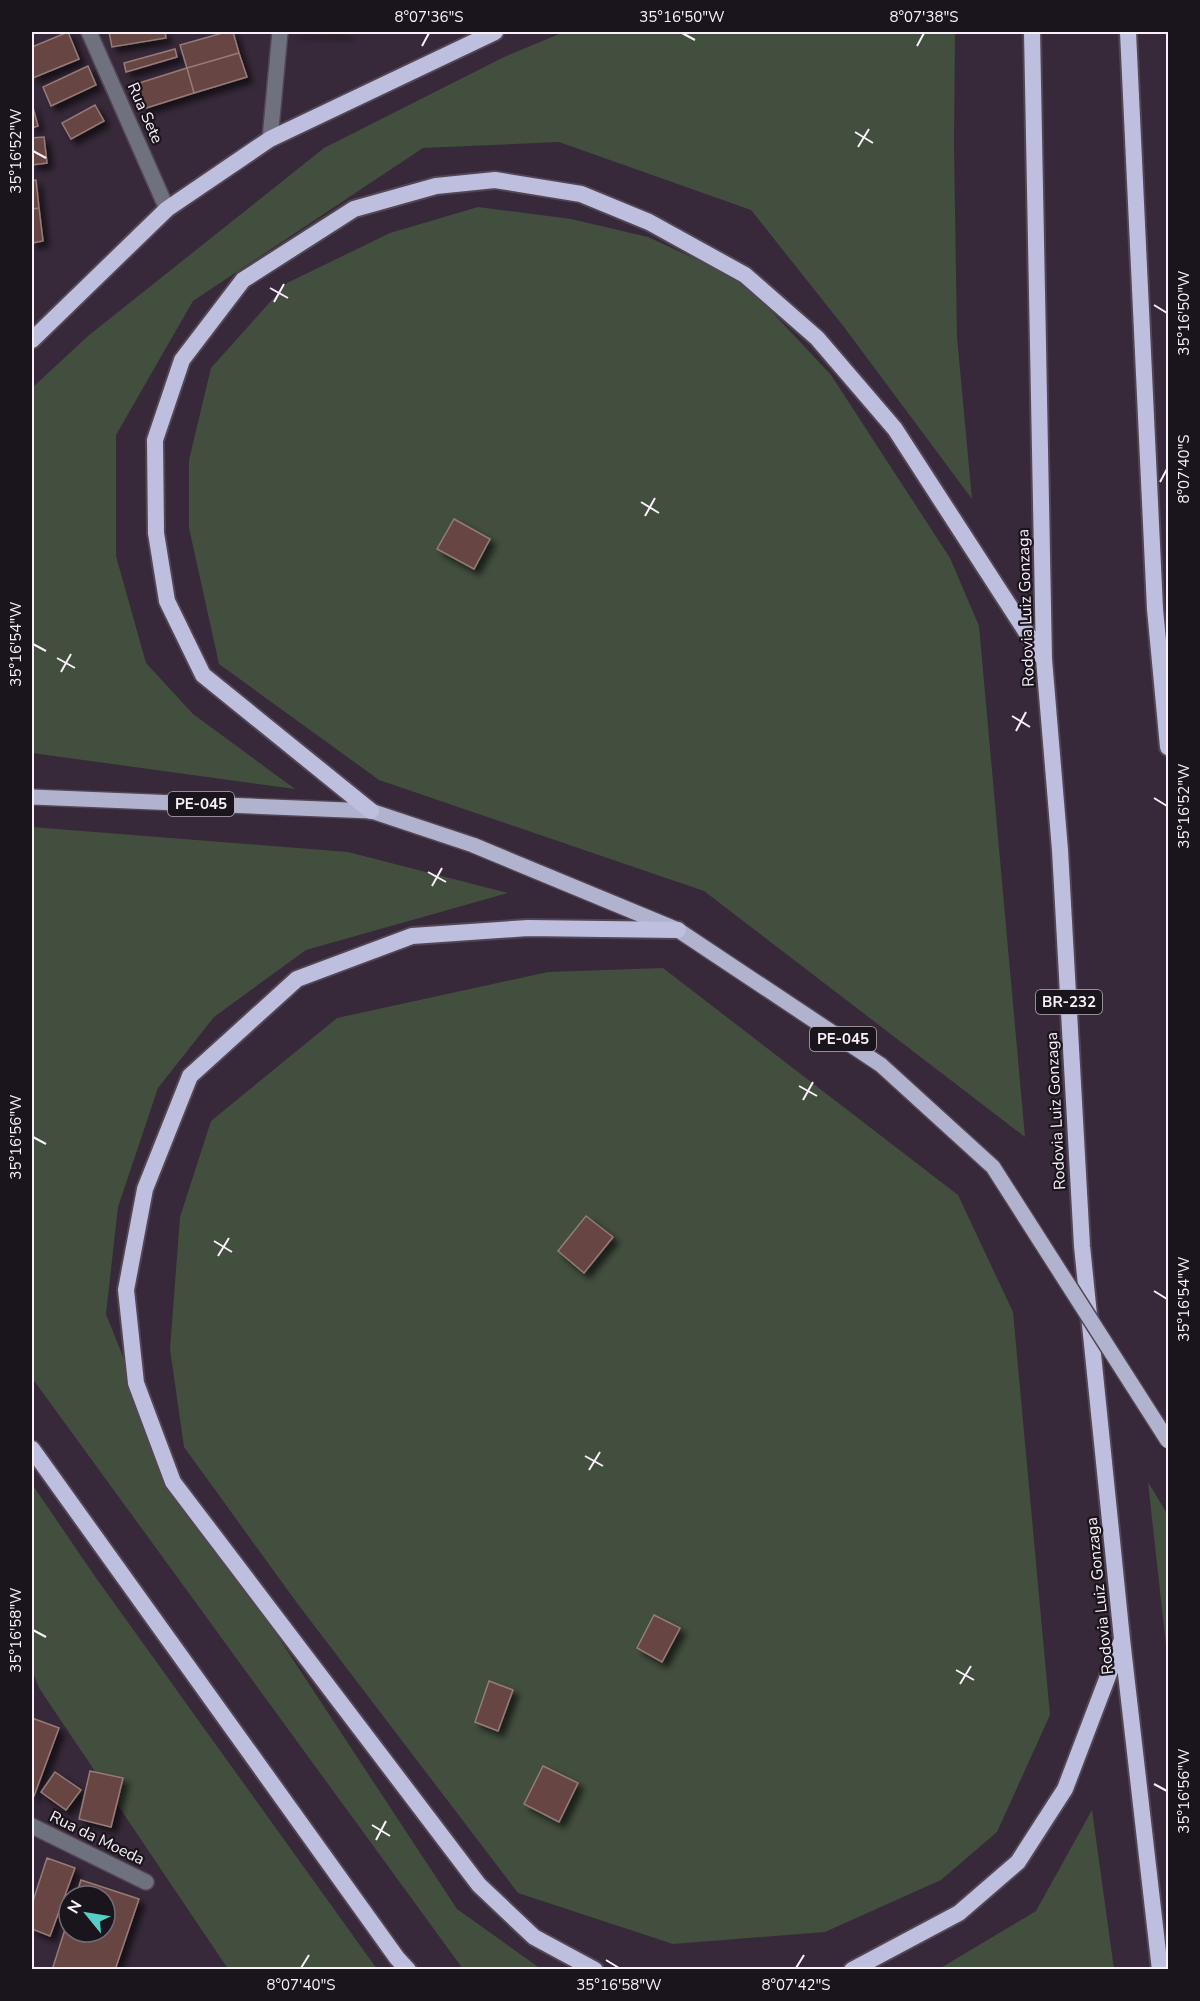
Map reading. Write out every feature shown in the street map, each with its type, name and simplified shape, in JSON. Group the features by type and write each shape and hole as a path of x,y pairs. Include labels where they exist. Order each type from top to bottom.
{"highway":[{"path":"32,340 167,209 270,139 495,32"},
{"name":"Rodovia Luiz Gonzaga","path":"1032,32 1044,659 1060,850 1082,1246 1122,1639 1160,1970"},
{"path":"1128,32 1155,609 1168,747"},
{"path":"371,811 203,675 167,601 156,533 154,440 182,360 243,280 354,209 436,186 495,180 581,194 649,222 745,275 817,338 895,429 1044,659"},
{"path":"595,1970 534,1936 479,1885 173,1482 136,1383 126,1290 145,1189 190,1076 297,980 412,936 528,927 678,930"},
{"path":"32,1449 397,1958 408,1970"},
{"path":"852,1970 960,1913 1018,1862 1065,1789 1122,1639"}],"main road":[{"name":"PE-045","path":"32,797 371,811 473,845 678,930 881,1065 993,1167 1168,1441"}],"street":[{"name":"Rua Sete","path":"89,32 167,209"},
{"path":"270,139 280,32"},
{"name":"Rua da Moeda","path":"32,1826 146,1882"}],"green space":[{"path":"564,32 955,32 957,337 972,499 844,327 751,210 559,142 423,148 193,301 116,435 116,556 146,663 193,714 295,789 32,753 32,388 88,336 324,148 504,57"},
{"path":"478,207 571,219 648,237 743,281 831,375 950,558 979,626 1025,1137 704,891 379,780 219,664 189,528 189,460 211,368 287,283 390,233"},
{"path":"32,827 348,852 508,893 306,950 214,1017 158,1088 118,1207 106,1314 167,1468 457,1909 541,1969 463,1969 32,1378"},
{"path":"663,968 958,1195 1013,1312 1050,1715 997,1832 941,1880 825,1932 673,1944 518,1893 297,1603 184,1447 170,1349 180,1217 211,1121 337,1018 548,972"},
{"path":"1148,1482 1168,1515 1168,1664"},
{"path":"32,1484 94,1575 377,1969 228,1969 39,1688 32,1670"},
{"path":"1092,1810 1114,1969 939,1969 1036,1911"}],"building":[{"path":"68,32 79,59 33,78 32,47"},
{"path":"109,32 165,32 166,38 112,47"},
{"path":"233,32 239,53 187,68 180,45"},
{"path":"293,32 347,32 347,33"},
{"path":"175,49 177,57 126,72 124,63"},
{"path":"239,53 247,77 194,93 187,68"},
{"path":"88,66 96,85 51,106 43,87"},
{"path":"187,68 194,93 143,109 136,84"},
{"path":"32,104 38,126 32,128"},
{"path":"95,105 104,121 71,139 62,123"},
{"path":"44,137 47,163 32,165 32,138"},
{"path":"36,180 39,208 32,209 32,181"},
{"path":"39,208 43,241 32,243 32,209"},
{"path":"454,519 490,539 474,569 437,549"},
{"path":"586,1216 613,1237 584,1273 558,1251"},
{"path":"654,1615 680,1628 662,1662 637,1648"},
{"path":"489,1681 513,1690 498,1731 475,1722"},
{"path":"32,1718 59,1728 34,1796 32,1795"},
{"path":"543,1766 578,1783 559,1822 524,1804"},
{"path":"90,1771 123,1778 111,1827 79,1819"},
{"path":"55,1772 81,1790 66,1810 41,1792"},
{"path":"47,1858 75,1868 69,1884 57,1884 57,1917 50,1936 32,1929 32,1904"},
{"path":"81,1880 93,1884 80,1884"},
{"path":"117,1892 139,1899 115,1970 52,1970 60,1944 117,1944"}]}
